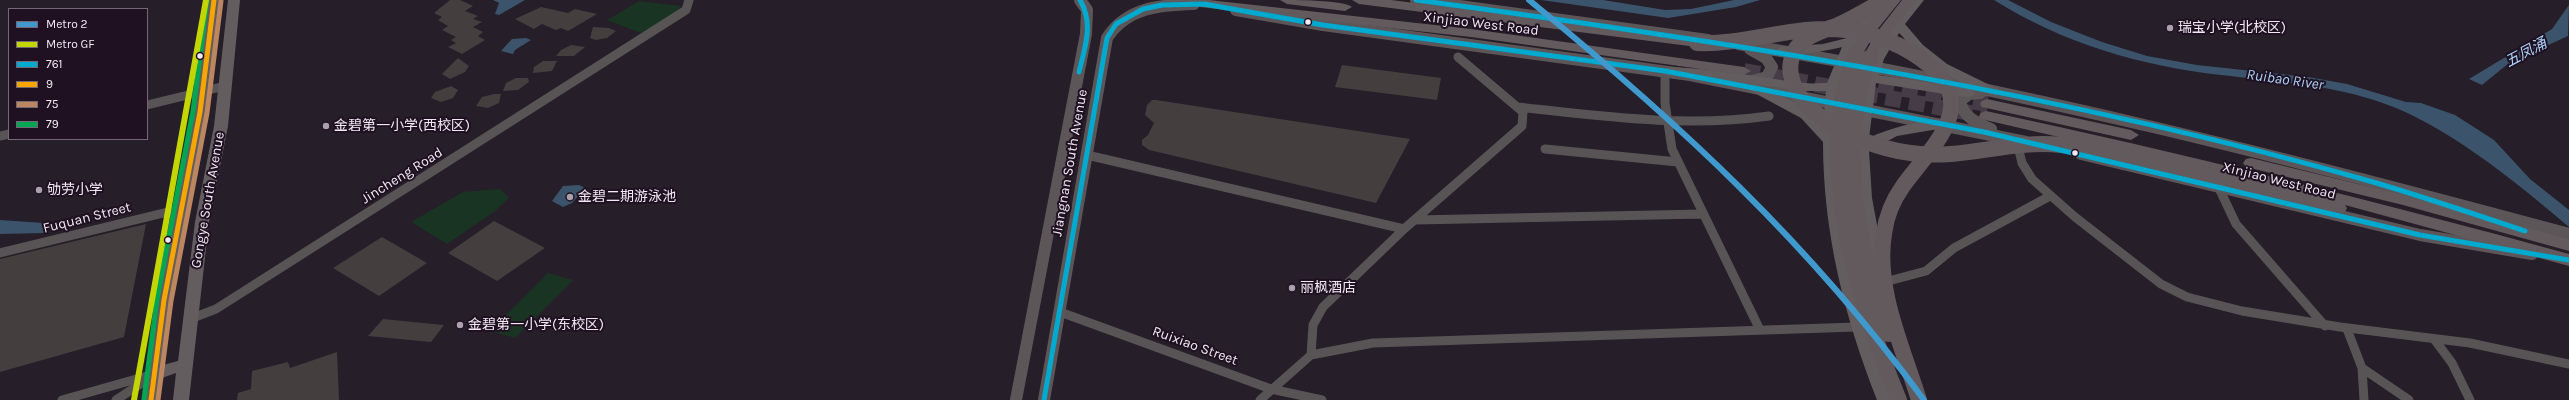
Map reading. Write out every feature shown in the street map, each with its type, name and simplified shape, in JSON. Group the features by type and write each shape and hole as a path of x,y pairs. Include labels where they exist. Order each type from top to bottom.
{"highway":[{"name":"Xinjiao West Road","path":"1172,0 1471,33 1749,75"},
{"name":"Xinjiao West Road","path":"1287,0 1546,32 1749,75"},
{"path":"1359,0 1709,44 1744,43 1803,30 1847,31 1890,42 1923,60 1936,70 1947,86 1952,101 1951,116 1945,131 1904,184 1890,208 1884,228 1881,259 1884,282 1918,400"},
{"path":"1884,0 1857,16 1808,37 1796,48 1789,61 1790,77 1799,96 1820,117 1846,133 1888,148 1921,154 1950,154 2015,143 2064,145 2114,154 2270,191 2563,244"},
{"path":"1894,0 1865,38 1847,72 1840,100 1838,148 1844,214 1855,276 1867,316 1899,400"},
{"path":"1909,0 1882,35 1863,70 1853,108 1852,146 1859,220 1870,274 1886,326 1918,400"},
{"name":"Xinjiao West Road","path":"1986,110 2169,144 2395,198 2563,244 2436,221 2263,177 1986,110"},
{"path":"2347,175 2461,210 2563,244"},
{"path":"2395,198 2521,221"}],"main road":[{"path":"150,400 180,209 203,91 214,0"},
{"name":"Gongye South Avenue","path":"180,400 201,229 221,126 234,0"},
{"name":"Jiangnan South Avenue","path":"1016,400 1086,34 1088,20 1087,10 1080,0"},
{"path":"1416,0 1726,42 1840,62 1872,74 1970,93 1998,92"},
{"path":"1884,0 1852,41 1840,62 1832,88 1830,102 1829,179 1834,225 1858,327 1885,400"},
{"path":"1918,0 1884,46 1872,74 1865,109 1863,148 1867,210 1881,282 1895,324 1927,400"},
{"name":"Jiangnan South Avenue","path":"1044,400 1107,38 1111,29 1143,9 1162,5 1204,4 1310,23 1665,71"},
{"path":"1899,24 1918,48 1946,69 1965,80 1998,92"},
{"path":"1781,51 1823,48 1852,41"},
{"path":"1726,42 1762,54 1770,62 1771,72 1763,79 1749,75"},
{"path":"1665,71 1749,75 1832,88 1849,84 1872,74 1998,92 2347,175 2521,221 2563,244"},
{"path":"1830,102 1849,87 1872,74"},
{"path":"1749,75 1830,102 1944,124 2016,140 2218,186 2420,235 2563,244"},
{"path":"1749,75 1819,126 1829,140"},
{"path":"1970,93 1960,101 1964,112 1978,123 2016,140"},
{"path":"1863,148 1874,139 1897,131 1944,124"},
{"path":"1829,140 1843,138 1855,142 1863,148"},
{"path":"154,374 184,365"}],"street":[{"name":"Jincheng Road","path":"190,319 216,309 478,143 686,10 689,0"},
{"path":"1311,355 1313,325 1323,307 1351,278 1404,229 1522,126 1523,112 1458,57"},
{"path":"1665,71 1668,122 1672,149 1760,330"},
{"path":"148,105 225,86"},
{"path":"1517,108 1668,122 1738,121 1769,116"},
{"path":"2016,140 2022,163 2032,179 2050,196 2161,284 2178,294 2222,307 2325,326 2476,344 2569,364"},
{"path":"1545,149 1678,162"},
{"path":"1087,155 1404,229"},
{"path":"2218,186 2236,224 2325,326"},
{"path":"1881,282 1912,276 1926,271 1954,248 2050,196"},
{"name":"Fuquan Street","path":"0,253 180,209"},
{"path":"1415,220 1703,214"},
{"name":"Ruixiao Street","path":"1060,312 1271,389 1322,400"},
{"path":"1260,400 1311,355 1373,343 1858,327"},
{"path":"2347,329 2362,368 2364,400"},
{"path":"2434,339 2452,363 2470,400"},
{"path":"2362,368 2409,400"},
{"path":"62,400 154,374"},
{"path":"116,400 154,374"}],"green space":[{"path":"639,1 681,6 674,15 641,33 607,20"},
{"path":"500,189 509,198 494,212 447,244 411,222 463,192"},
{"path":"548,273 573,280 515,338 490,331"}],"water":[{"path":"493,0 525,0 499,15 495,14 499,3"},
{"path":"1541,0 1603,0 1665,10 1691,9 1734,0 1760,0 1736,7 1668,18"},
{"name":"Ruibao River","path":"1994,0 2008,0 2051,22 2102,42 2147,56 2197,65 2308,77 2347,84 2406,102 2421,103 2455,115 2494,140 2530,179 2569,210 2569,227 2502,172 2477,154 2426,122 2400,110 2374,100 2336,90 2191,71 2132,59 2047,29"},
{"name":"五凤涌","path":"2569,5 2568,36 2509,63 2482,85 2469,79 2552,29"},
{"path":"526,38 531,40 515,50 513,54 501,51 512,39"},
{"path":"579,185 585,188 572,203 563,207 552,201 563,186"}],"building":[{"path":"450,0 460,0 473,6 465,11 478,16 473,19 482,22 473,27 483,32 478,36 485,40 462,54 448,47 456,43 451,40 456,37 442,30 448,26 438,20 442,17 434,13"},
{"path":"541,7 568,13 575,9 597,14 568,31 561,28 556,30 542,24 534,29 515,19"},
{"path":"593,27 609,28 616,31 607,38 596,40 590,38"},
{"path":"571,45 585,47 574,56 556,56 561,50"},
{"path":"458,58 469,66 465,72 450,79 442,74"},
{"path":"543,61 557,61 552,71 533,73 534,67"},
{"path":"1342,65 1441,78 1437,100 1335,87"},
{"path":"516,78 528,78 529,82 518,90 503,91 506,83"},
{"path":"451,86 458,90 453,98 441,102 431,98 435,92"},
{"path":"501,94 499,103 488,108 476,106 482,97"},
{"path":"1152,100 1410,139 1376,203 1149,150 1142,145 1142,140 1148,135 1154,123 1145,115 1147,105"},
{"path":"494,221 545,248 497,281 448,253"},
{"path":"146,224 124,337 0,372 0,259"},
{"path":"382,237 427,263 379,296 333,268"},
{"path":"383,319 444,325 431,342 368,336"},
{"path":"337,352 339,400 237,400 238,393 251,389 252,371 288,362 290,368"}],"waterway":[{"path":"0,227 37,228"}],"tunnel":[{"path":"1744,71 1986,116"},
{"path":"1855,80 1987,104"}],"metro line":[{"name":"GF","path":"134,400 206,0"},
{"name":"2","path":"1529,0 1651,103 1729,175 1767,213 1850,304 1924,400"}],"transit line":[{"name":"79","path":"144,399 157,299 193,111 207,0"},
{"name":"9","path":"151,400 164,300 200,112 214,0"},
{"name":"761","path":"1079,72 1086,45 1088,26 1085,8 1080,0"},
{"name":"761","path":"1416,0 1770,51 2004,93 2236,145 2373,182 2525,231"},
{"name":"75","path":"158,400 171,301 207,113 221,1"},
{"name":"761","path":"1044,400 1107,38 1116,24 1143,9 1162,5 1204,4 1323,25 1665,71 1984,132 2420,235 2569,260"}],"place":[{"name":"瑞宝小学(北校区)","path":"2170,28"},
{"name":"金碧第一小学(西校区)","path":"326,126"},
{"name":"劬劳小学","path":"39,190"},
{"name":"金碧二期游泳池","path":"570,197"},
{"name":"丽枫酒店","path":"1292,288"},
{"name":"金碧第一小学(东校区)","path":"460,325"}]}
